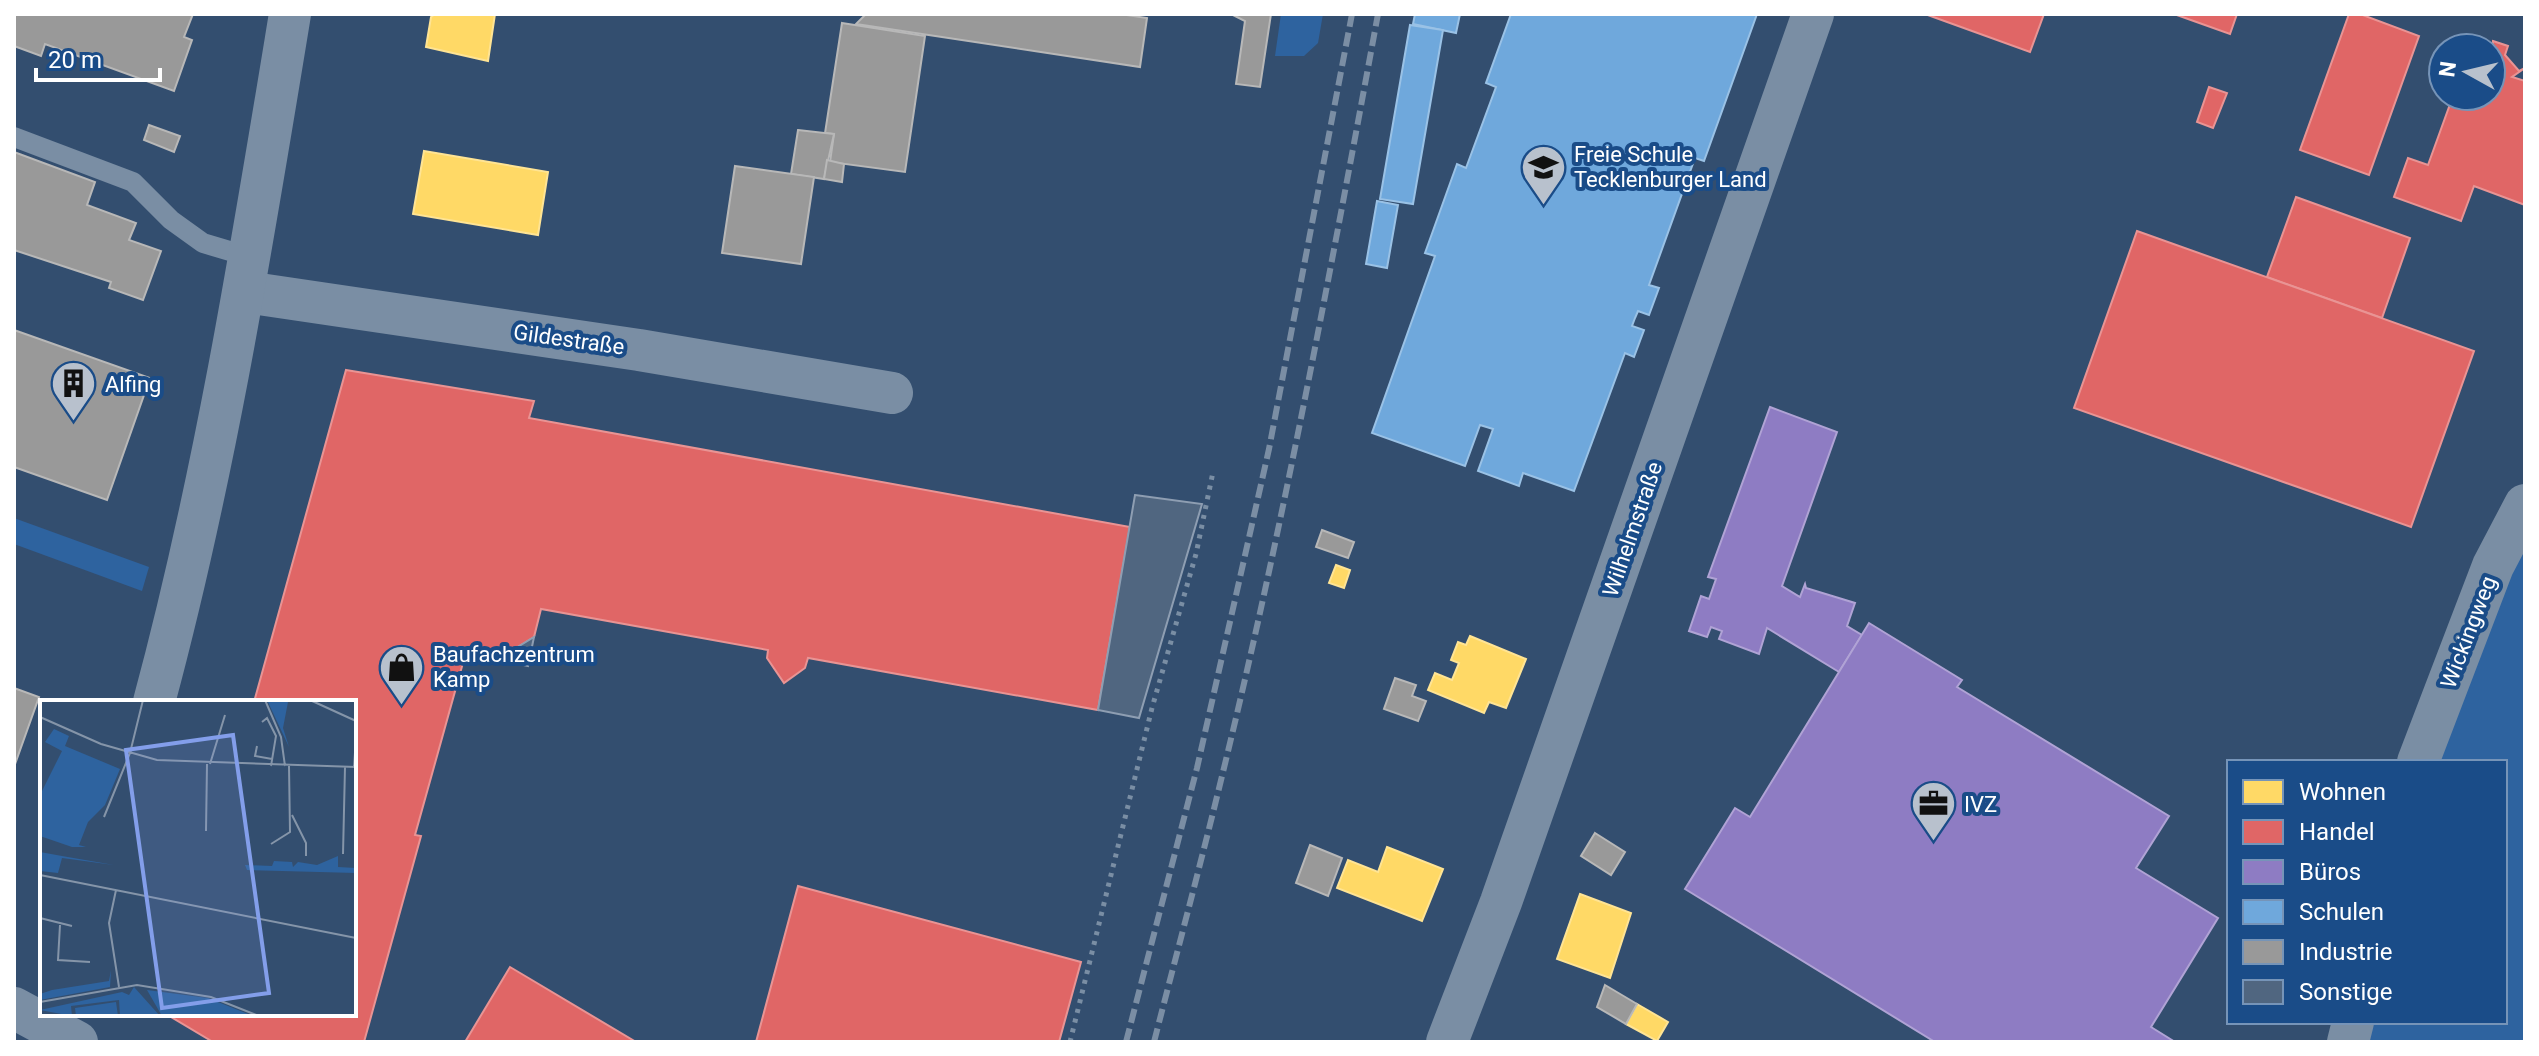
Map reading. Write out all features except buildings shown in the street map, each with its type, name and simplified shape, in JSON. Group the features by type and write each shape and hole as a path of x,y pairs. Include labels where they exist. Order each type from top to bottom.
{"street":[{"path":"155,700 188,574 248,275 290,14"},
{"name":"Wilhelmstraße","path":"1447,1042 1516,859 1813,14"},
{"name":"Gildestraße","path":"248,275 639,350 892,393"},
{"name":"Wickingweg","path":"2419,760 2493,566 2525,505"},
{"path":"29,1017 77,1042"}],"lane":[{"path":"14,137 133,182 171,220 248,275"}],"path":[{"path":"1070,1042 1152,708 1196,554 1213,472"}],"shaded area":[{"path":"1281,14 1323,14 1318,43 1304,56 1275,56"},
{"path":"14,518 149,567 142,591 14,544"},
{"path":"2525,547 2525,1042 2368,1042 2372,1024 2507,1024 2507,760 2441,760 2501,594"}],"railway":[{"path":"1126,1042 1197,768 1269,449 1352,14"},
{"path":"1154,1042 1215,806 1266,584 1378,14"}],"place":[{"name":"Freie Schule Tecklenburger Land","path":"1543,206"},
{"name":"Alfing","path":"74,423"},
{"name":"Baufachzentrum Kamp","path":"402,706"},
{"name":"IVZ","path":"1933,843"}]}
